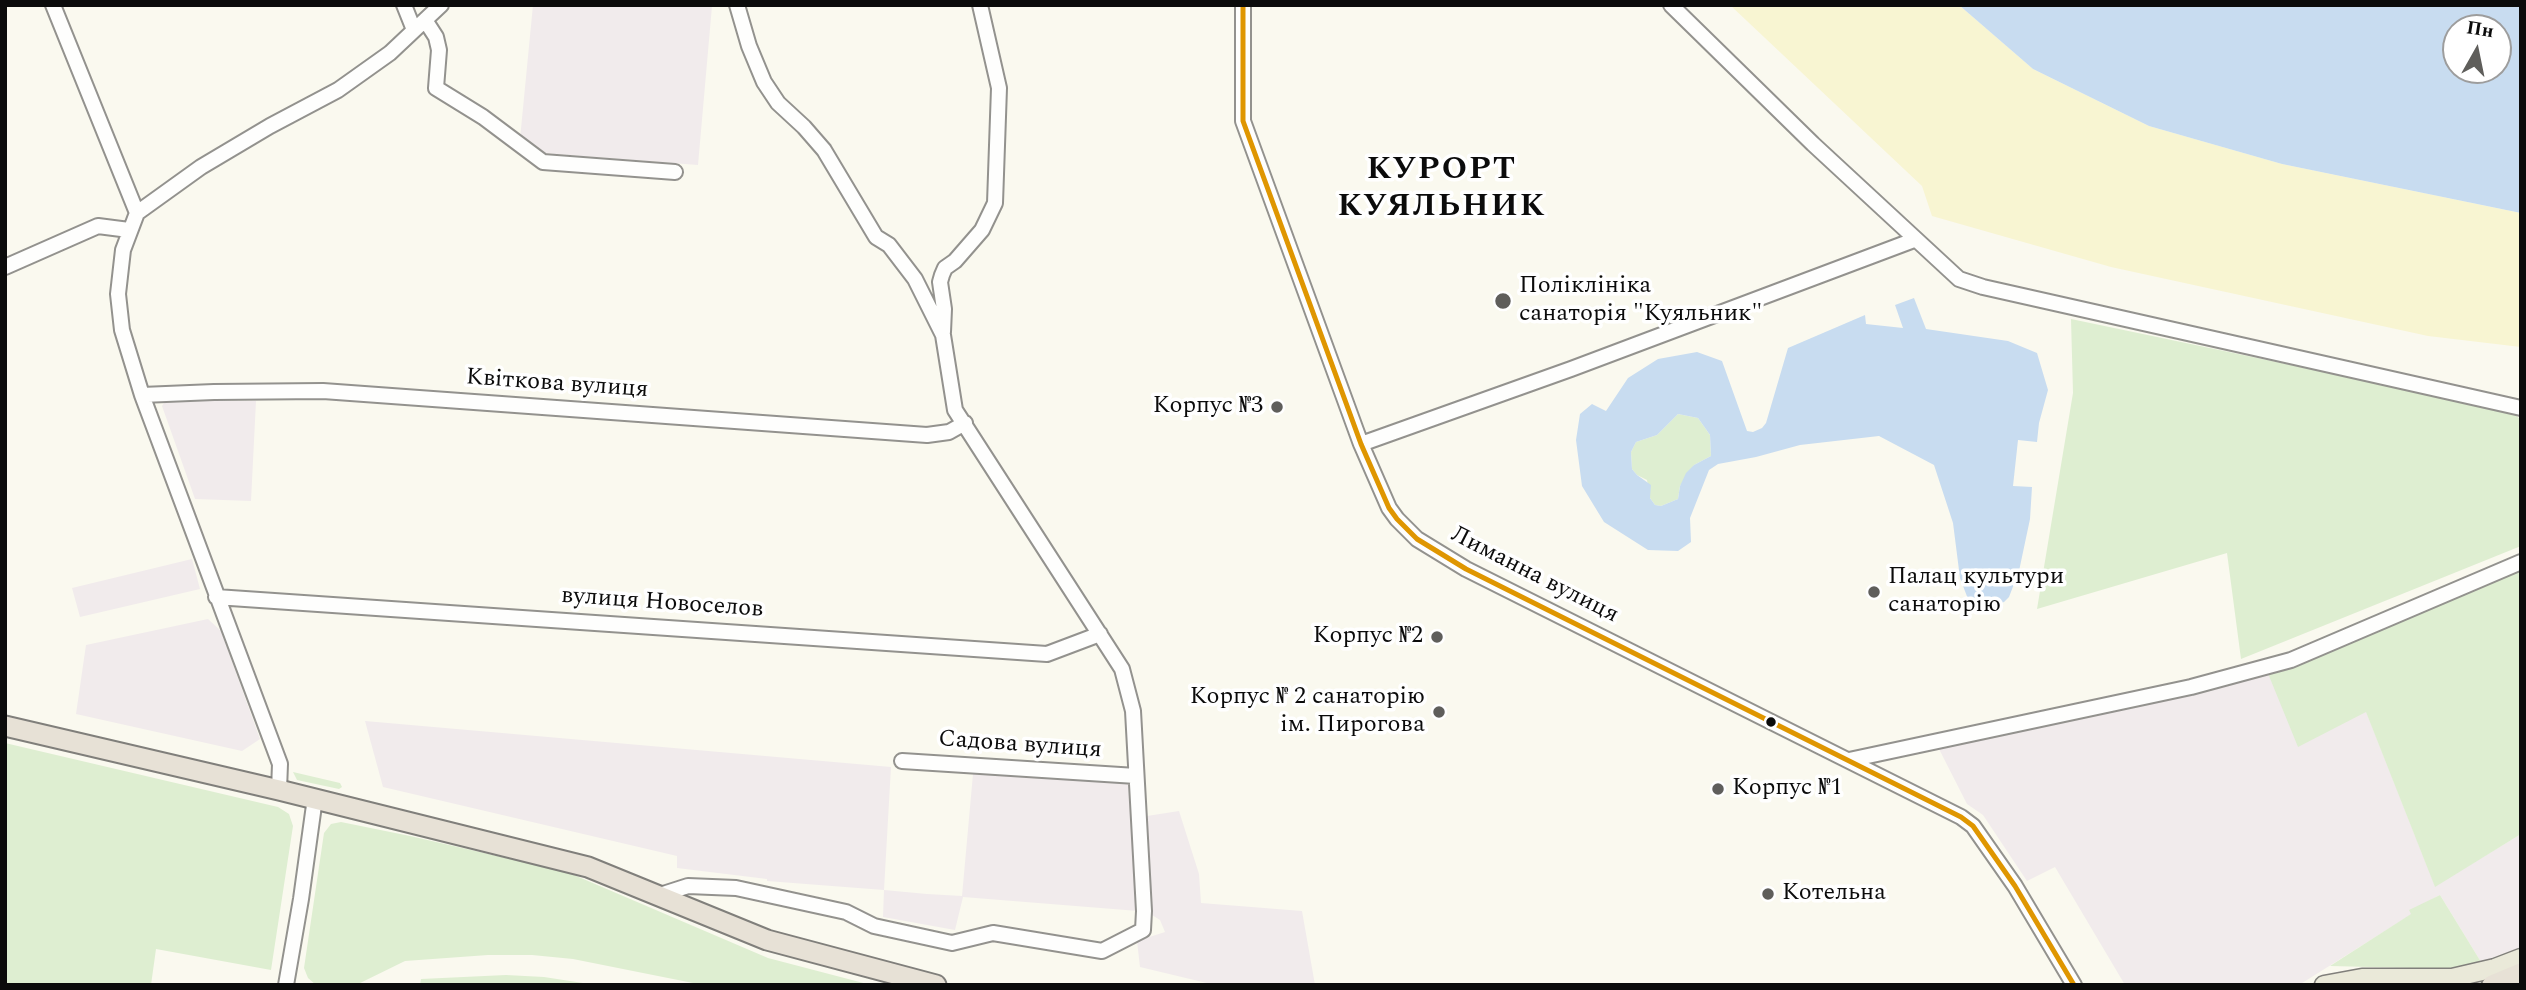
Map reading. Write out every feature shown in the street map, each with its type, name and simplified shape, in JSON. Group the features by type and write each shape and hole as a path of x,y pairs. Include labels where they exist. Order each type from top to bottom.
{"highway":[{"path":"5,726 315,798 588,867 767,940 936,985"},
{"path":"2492,985 2521,973"},
{"path":"2513,985 2521,982"}],"main road":[{"path":"2324,985 2362,978 2452,978 2495,968 2521,958"}],"street":[{"path":"53,5 137,213"},
{"path":"404,5 420,25 436,37 439,50 436,88 483,117 543,162 675,172"},
{"path":"279,790 280,764 142,395 122,330 118,294 123,250 137,213 201,167 338,90 390,53 441,5"},
{"path":"660,895 688,886 736,888 846,912 874,926 952,943 993,933 1102,951 1143,930 1133,710 1122,669 963,415 943,335 915,279 889,245 876,237 824,150 778,103 764,82 749,46 737,5"},
{"path":"943,335 944,309 940,282 942,275 982,230 995,203 999,88 979,5"},
{"name":"Лиманна вулиця","path":"1243,5 1243,121 1361,444 1389,508 1411,534 1440,555 1947,809 1973,826 2015,886 2074,985"},
{"path":"1671,5 1953,276 1983,287 2521,408"},
{"path":"5,267 98,226 129,230"},
{"path":"1361,444 1571,369 1914,240"},
{"path":"915,279 942,275"},
{"name":"Квіткова вулиця","path":"142,395 323,391 927,435 949,432 963,415"},
{"path":"1849,760 2191,687 2291,660 2521,562"},
{"name":"вулиця Новоселов","path":"216,597 1047,654 1100,634"},
{"name":"Садова вулиця","path":"902,761 1136,776"},
{"path":"286,985 315,798"}],"shaded area":[{"path":"533,5 712,6 698,165 541,153 520,139"},
{"path":"166,400 256,401 251,501 195,499 162,406"},
{"path":"192,559 200,589 80,617 72,588"},
{"path":"208,619 221,631 260,739 242,751 76,714 86,645"},
{"path":"2267,671 2366,711 2435,886 2521,834 2521,947 2481,962 2440,895 2410,911 2412,914 2299,985 2125,985 2055,867 2027,881 1983,815 1967,804 1939,749 2174,696"},
{"path":"365,721 891,767 884,890 767,881 677,868 677,856 383,787"},
{"path":"973,774 1132,784 1138,911 963,897 955,930 883,917 884,890 962,896"},
{"path":"1179,811 1199,874 1201,903 1302,911 1315,985 1215,985 1140,967 1137,941 1165,932 1160,920 1152,915 1147,816"}],"green space":[{"path":"2071,319 2511,411 2521,420 2521,546 2241,659 2227,553 2037,609 2073,393"},
{"path":"1678,414 1698,418 1710,435 1711,456 1694,465 1680,486 1678,499 1661,506 1655,505 1650,498 1647,480 1632,469 1631,452 1636,442 1657,435"},
{"path":"2521,567 2521,834 2435,887 2366,712 2298,747 2267,671"},
{"path":"5,743 278,807 289,814 293,826 271,970 156,949 151,985 5,985"},
{"path":"293,772 340,783 342,787 339,789 297,780"},
{"path":"341,822 567,872 768,958 871,985 703,985 573,959 488,955 405,961 356,985 316,985 308,978 304,968 324,833 331,824"},
{"path":"2440,895 2481,962 2452,969 2330,966 2411,914 2409,910"},
{"path":"506,975 544,977 596,985 420,985 421,979"}],"sand":[{"path":"1730,5 1959,5 2033,69 2149,126 2282,164 2521,213 2521,347 2428,336 2111,267 1932,216 1922,186"}],"water":[{"path":"1959,5 2521,5 2521,213 2282,164 2149,126 2033,69"},
{"path":"1914,298 1926,329 2008,341 2037,353 2048,390 2037,442 2018,440 2013,486 2032,487 2030,519 2019,571 2009,597 2004,602 1996,605 1968,599 1960,578 1953,523 1934,465 1879,436 1800,445 1718,464 1709,470 1690,518 1691,542 1678,551 1648,550 1604,522 1582,486 1576,440 1580,414 1592,404 1606,411 1628,378 1658,359 1697,352 1722,361 1747,431 1753,432 1766,423 1788,348 1865,315 1866,324 1903,328 1895,305","holes":["1678,414 1698,418 1710,435 1711,456 1694,465 1686,473 1678,499 1661,506 1655,505 1650,498 1651,485 1632,469 1631,452 1636,442 1657,435"]}],"transit line":[{"path":"1243,5 1243,121 1361,444 1389,508 1397,519 1417,539 1466,569 1961,817 1973,826 2015,886 2074,985"}],"place":[{"name":"Поліклініка санаторія \"Куяльник\"","path":"1503,301"},
{"name":"Корпус №3","path":"1277,407"},
{"name":"Палац культури санаторію","path":"1874,592"},
{"name":"Корпус №2","path":"1437,637"},
{"name":"Корпус № 2 санаторію ім. Пирогова","path":"1439,712"},
{"name":"Корпус №1","path":"1718,789"},
{"name":"Котельна","path":"1768,894"}],"district":[{"name":"КУРОРТ КУЯЛЬНИК","path":"1442,190"}]}
